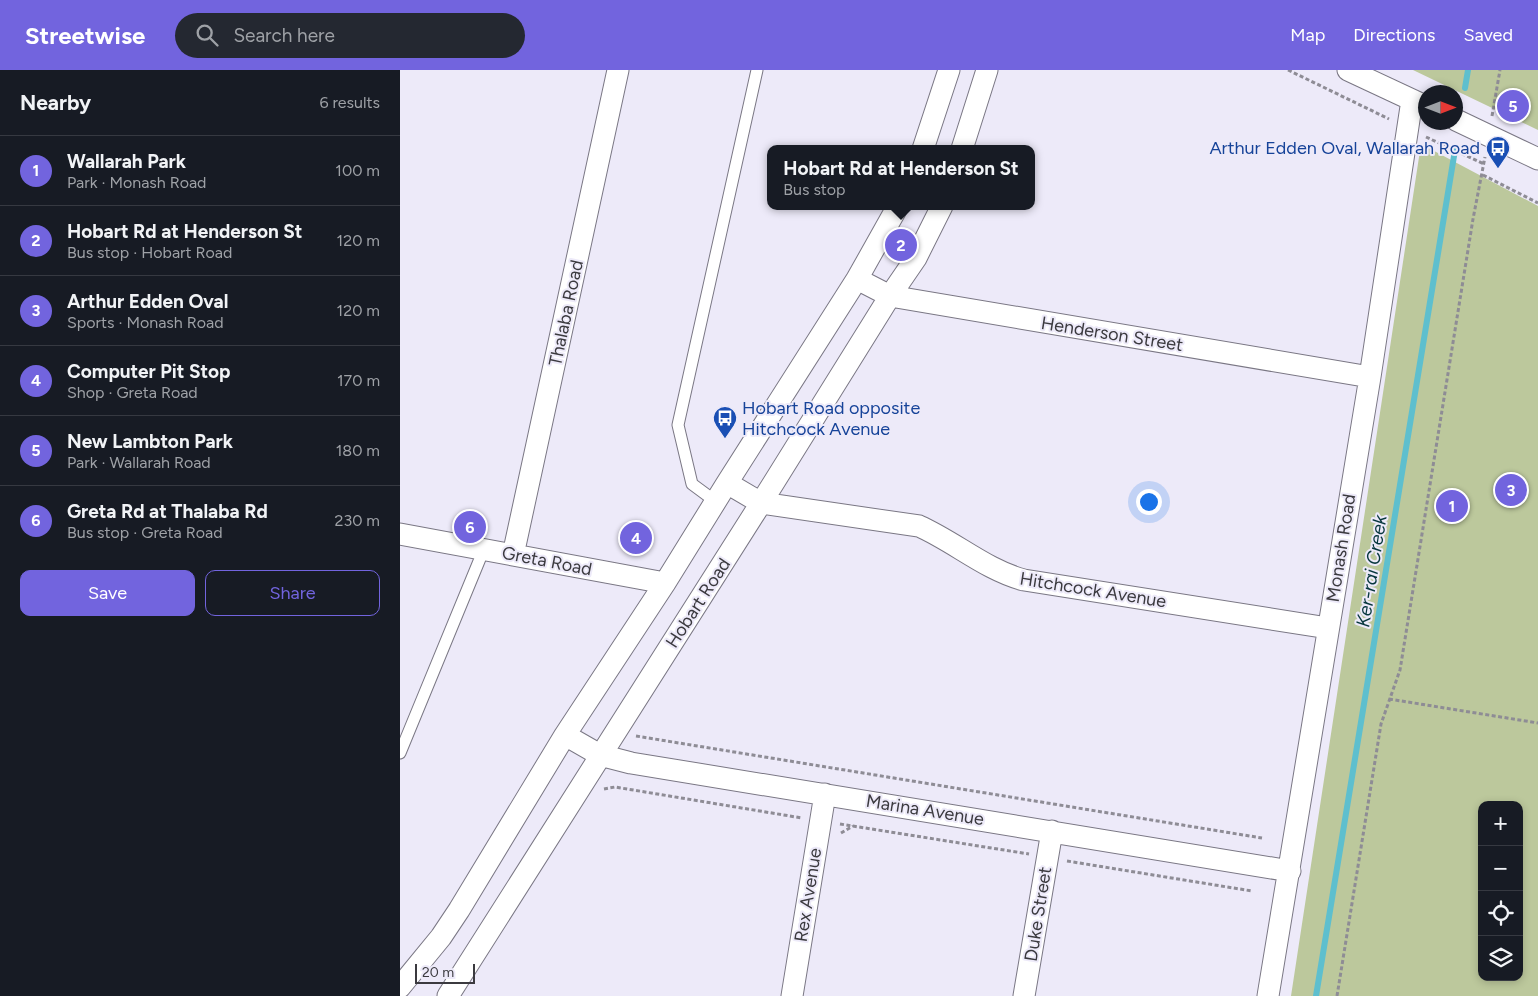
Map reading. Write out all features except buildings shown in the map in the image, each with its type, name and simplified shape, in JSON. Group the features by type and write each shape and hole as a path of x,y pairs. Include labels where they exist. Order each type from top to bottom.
{"street":[{"name":"Thalaba Road","path":"513,555 618,70"},
{"path":"924,145 949,70"},
{"path":"963,145 987,70"},
{"path":"1348,70 1418,103"},
{"name":"Monash Road","path":"1268,996 1370,377 1418,109"},
{"path":"1463,123 1538,159"},
{"path":"400,987 421,963 454,916 565,735 665,583 726,482 857,280 896,210"},
{"name":"Hobart Road","path":"448,996 890,296 916,258 940,210"},
{"name":"Henderson Street","path":"857,280 890,296 1370,377"},
{"name":"Hitchcock Avenue","path":"726,482 761,503 919,526 941,536 1004,575 1024,580 1328,628"},
{"name":"Greta Road","path":"400,534 665,583"},
{"name":"Marina Avenue","path":"565,735 600,755 630,763 1290,871"},
{"name":"Rex Avenue","path":"792,996 825,794"},
{"name":"Duke Street","path":"1024,996 1052,831"}],"lane":[{"path":"715,501 692,484 678,425 757,70"},
{"path":"400,753 484,549"}],"path":[{"path":"1288,70 1389,119"},
{"path":"1337,996 1381,724 1400,670 1473,219 1483,175 1500,70"},
{"path":"1426,137 1484,164"},
{"path":"1483,175 1538,203"},
{"path":"1389,699 1538,723"},
{"name":"Marina Avenue","path":"633,736 1262,838"},
{"path":"602,791 615,787 807,818"},
{"name":"Marina Avenue","path":"834,822 1032,855"},
{"path":"842,824 840,834 854,826"},
{"path":"1060,860 1252,891"}],"green space":[{"path":"1413,70 1538,70 1538,130 1463,94 1463,85 1444,85"},
{"path":"1421,144 1538,206 1538,996 1291,996"}],"waterway":[{"name":"Ker-rai Creek","path":"1465,88 1468,70"},
{"name":"Ker-rai Creek","path":"1316,996 1455,150"}],"place":[{"name":"New Lambton Park","path":"1513,106"},
{"name":"Arthur Edden Oval, Wallarah Road","path":"1498,169"},
{"name":"Hobart Rd at Henderson St","path":"901,245"},
{"name":"Hobart Road opposite Hitchcock Avenue","path":"725,439"},
{"name":"Arthur Edden Oval","path":"1511,490"},
{"name":"Wallarah Park","path":"1452,506"},
{"name":"Greta Rd at Thalaba Rd","path":"470,527"},
{"name":"Computer Pit Stop","path":"636,538"}]}
